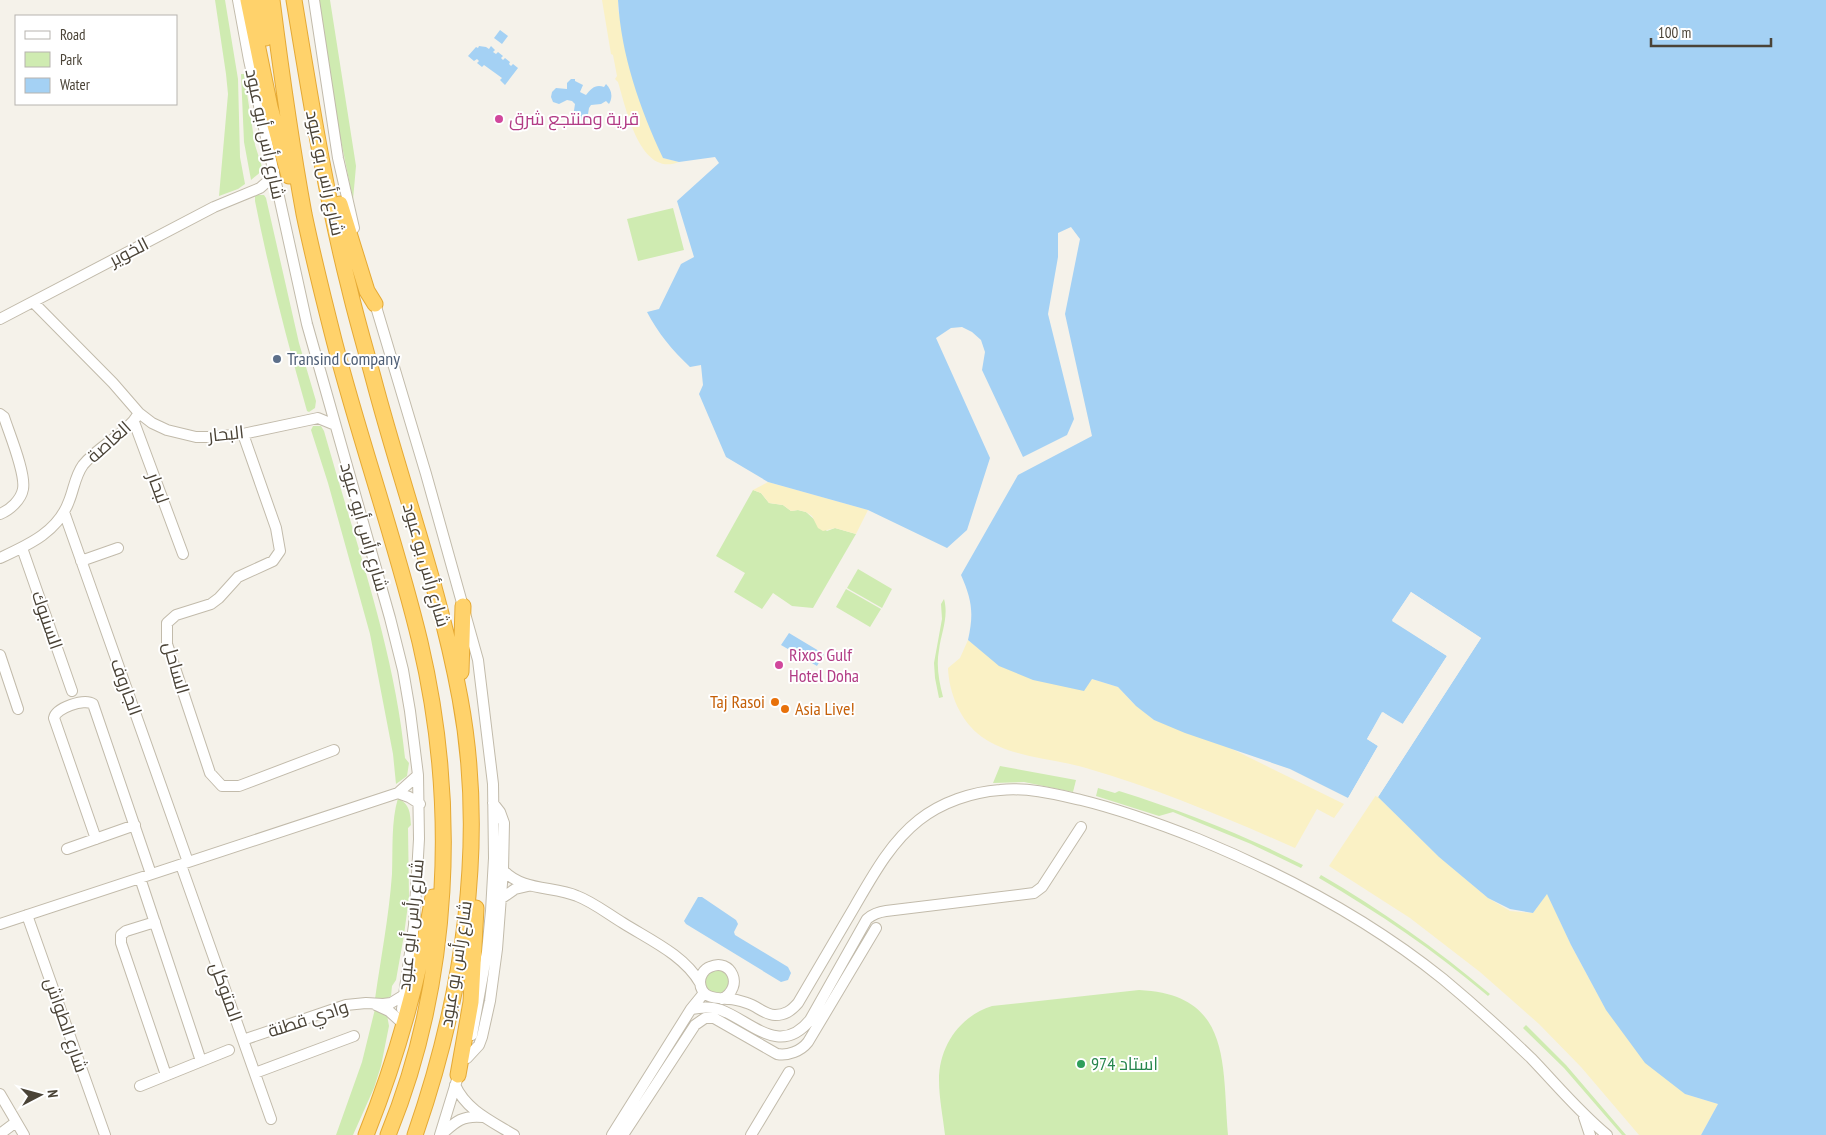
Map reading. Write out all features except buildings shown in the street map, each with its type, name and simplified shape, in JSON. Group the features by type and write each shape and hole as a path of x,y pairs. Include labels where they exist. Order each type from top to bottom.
{"highway":[{"path":"248,0 270,107 293,192 305,215"},
{"path":"259,0 289,175"},
{"name":"شارع رأس بو عبود","path":"272,0 284,97 305,215 336,348 408,596 420,644 434,720 441,779 443,838 440,921 426,1013 411,1072 388,1135"},
{"name":"شارع رأس بو عبود","path":"294,0 312,113 348,285 390,442 440,610 460,701 469,776 468,901 457,976 441,1051 416,1135"},
{"path":"312,113 367,291 375,304"},
{"path":"460,701 463,606"},
{"path":"457,1080 468,1022 474,974 476,900 470,829"},
{"path":"366,1135 405,1025 430,913 443,838"}],"street":[{"name":"شارع رأس أبو عبود","path":"238,0 307,324 398,652 410,711 420,804 417,885 414,925 393,1060"},
{"path":"314,0 338,158 358,242 478,660 493,784 494,858 491,911 481,988 466,1058 457,1080 441,1135"},
{"name":"الخوير","path":"0,319 214,207 260,188 268,181 274,171"},
{"path":"260,188 278,194"},
{"name":"الغاصة","path":"0,558 40,538 55,524 64,512 82,466 136,417 113,384 33,302"},
{"path":"328,402 318,418 335,425"},
{"path":"0,414 4,416 23,479 23,490 18,501 7,511 0,514"},
{"name":"البحار","path":"136,417 181,435 212,437 244,434 318,418"},
{"name":"لبحار","path":"136,417 183,554"},
{"name":"الساحل","path":"244,434 276,528 280,551 273,561 238,577 211,604 176,615 167,623 167,644 210,773 222,786 239,786 334,750"},
{"name":"الجاروف","path":"64,512 185,863"},
{"name":"السنبوك","path":"22,548 72,691"},
{"path":"81,561 118,548"},
{"path":"0,655 18,709"},
{"path":"96,838 54,718 55,713 60,710 85,702 93,704 152,874"},
{"path":"0,924 398,794 418,775"},
{"path":"503,870 514,880 529,886 561,890 579,896 677,957 693,972 704,991 722,999 739,1000 754,1005 769,1014 776,1015 785,1014 798,1004 875,873 900,837 920,819 958,799 976,793 1001,790 1030,790 1106,806 1148,819 1237,855 1314,894 1370,928 1440,977 1482,1012 1581,1112 1607,1135"},
{"path":"398,794 409,797 420,804"},
{"path":"466,1058 479,1046 486,1019 497,949 502,898 504,823 500,812 493,803"},
{"path":"67,849 135,825"},
{"path":"691,1009 704,1007 722,1010 769,1035 781,1037 792,1034 802,1029 810,1020 870,916 880,912 1034,893 1042,887 1081,827"},
{"name":"المتوكل","path":"185,863 271,1119"},
{"path":"140,878 201,1061"},
{"path":"502,898 515,889 529,886"},
{"name":"شارع الطواش","path":"27,915 105,1135"},
{"path":"154,922 121,935 121,943 166,1075"},
{"path":"623,1135 695,1025 701,1019 714,1018 772,1052 785,1055 805,1045 876,928"},
{"path":"677,957 700,965 717,965 728,968 732,972 735,983 754,1005"},
{"path":"704,1007 703,973 711,966"},
{"path":"722,999 733,990 735,983"},
{"path":"612,1135 704,991"},
{"name":"وادي قطنة","path":"243,1040 346,1005 355,1003 391,1003 404,995"},
{"name":"وادي قطنة","path":"373,1004 389,1011 400,1020"},
{"path":"255,1073 354,1036"},
{"path":"140,1086 229,1050"},
{"path":"751,1135 789,1072"},
{"path":"457,1080 466,1103 514,1135"},
{"path":"0,1094 24,1135"},
{"path":"1581,1112 1587,1123 1590,1135"},
{"path":"441,1135 462,1118 483,1116"},
{"path":"0,1134 16,1122"}],"green space":[{"path":"215,0 225,0 238,79 240,157 245,184 238,189 219,196 228,94"},
{"path":"319,0 330,0 356,166 353,200 335,111"},
{"path":"241,74 244,74 255,145 263,170 251,180 244,142"},
{"path":"264,195 266,198 299,343 316,401 315,408 309,412 307,411 285,333 272,280 255,201 255,196"},
{"path":"673,208 684,250 638,261 627,219"},
{"path":"313,426 321,426 324,431 372,593 392,675 400,716 405,758 409,763 407,776 396,784 393,754 370,634 328,483 311,430"},
{"path":"753,490 761,493 769,503 783,505 791,511 806,512 827,531 835,528 856,534 813,608 792,606 773,593 762,609 734,592 745,573 716,556"},
{"path":"858,569 892,589 882,608 847,588"},
{"path":"846,589 881,609 870,627 836,607"},
{"path":"944,599 946,612 938,662 943,697 939,698 934,663 942,619 941,604"},
{"path":"1000,766 1076,780 1073,792 1024,782 993,783"},
{"path":"1098,788 1115,793 1119,791 1190,815 1303,865 1301,868 1251,844 1173,812 1159,816 1096,796"},
{"path":"398,798 409,809 411,825 408,828 409,897 396,980 392,986 391,996 386,999 375,999 389,905 393,826"},
{"path":"1321,875 1408,931 1450,961 1490,994 1488,996 1406,933 1319,878"},
{"path":"717,970 722,971 728,977 728,987 722,993 717,994 712,993 706,987 705,982 706,977 712,971"},
{"name":"استاد 974","path":"1139,990 1169,994 1191,1004 1206,1019 1216,1037 1222,1059 1228,1135 945,1135 940,1094 940,1067 947,1044 961,1025 970,1017 992,1006"},
{"path":"375,1009 387,1015 389,1026 381,1066 374,1088 353,1135 336,1135 362,1062"},
{"path":"1526,1025 1566,1065 1626,1135 1622,1135 1564,1068 1523,1028"}],"sand":[{"path":"602,0 618,0 618,10 663,158 679,162 666,164 654,160 645,151 637,138 625,108 618,82 615,79 617,76 613,55 611,54"},
{"path":"768,482 868,510 856,534 835,528 823,531 818,528 812,516 806,512 791,511 783,505 769,503 761,493 753,490"},
{"path":"968,640 1004,668 1092,679 1118,687 1133,703 1154,720 1232,749 1344,804 1334,818 1317,809 1295,848 1218,815 1139,785 1086,768 1033,757 994,744 974,730 962,715 953,697 948,668 960,658"},
{"path":"1376,795 1436,854 1488,898 1510,911 1533,913 1547,893 1572,947 1604,1006 1631,1043 1685,1094 1718,1104 1701,1135 1639,1135 1581,1067 1539,1024 1480,972 1410,918 1329,866"}],"water":[{"path":"618,0 1826,0 1826,1135 1701,1135 1718,1104 1685,1094 1645,1063 1606,1010 1571,945 1547,894 1533,913 1510,909 1488,898 1439,857 1378,797 1481,638 1411,592 1392,621 1447,656 1402,725 1383,712 1367,739 1378,746 1348,798 1290,769 1185,733 1154,720 1136,706 1118,687 1092,679 1084,691 1033,680 999,666 968,640 971,607 968,592 961,575 1018,475 1092,436 1065,314 1080,239 1071,227 1058,233 1058,257 1048,314 1074,419 1067,435 1023,457 982,370 985,352 981,340 972,332 962,327 951,328 936,338 990,458 967,530 947,548 868,510 768,482 726,457 699,394 703,385 701,365 690,367 683,361 671,348 647,312 659,309 681,264 694,257 677,201 719,163 715,157 679,162 663,158 639,101 627,61"},
{"path":"500,30 508,36 502,44 494,38"},
{"path":"479,46 489,49 491,46 495,50 493,52 496,54 498,52 503,56 501,58 503,60 505,58 510,62 511,66 513,64 518,68 505,85 500,80 502,78 484,65 482,67 477,63 479,61 477,59 474,61 468,56"},
{"path":"571,79 575,79 575,81 583,85 580,92 586,95 594,88 598,86 604,87 606,84 611,94 609,104 606,101 601,104 591,105 587,120 578,121 573,117 575,104 572,101 567,100 559,104 553,102 551,97 552,92 556,88 567,89 567,83"},
{"path":"789,633 824,654 817,666 781,645"},
{"path":"698,897 702,897 736,920 738,924 734,932 735,935 788,967 791,973 788,980 781,982 686,924 684,921"}],"pier":[{"path":"1411,592 1481,638 1378,797 1375,796 1478,639 1411,595 1395,620 1449,656 1404,727 1383,715 1370,738 1380,744 1380,747 1350,799 1347,800 1378,746 1367,739 1382,712 1403,724 1447,656 1392,620"}],"place":[{"name":"قرية ومنتجع شرق","path":"499,119"},
{"name":"Transind Company","path":"277,359"},
{"name":"Rixos Gulf Hotel Doha","path":"779,665"},
{"name":"Taj Rasoi","path":"775,702"},
{"name":"Asia Live!","path":"785,709"},
{"name":"استاد 974","path":"1081,1064"}]}
